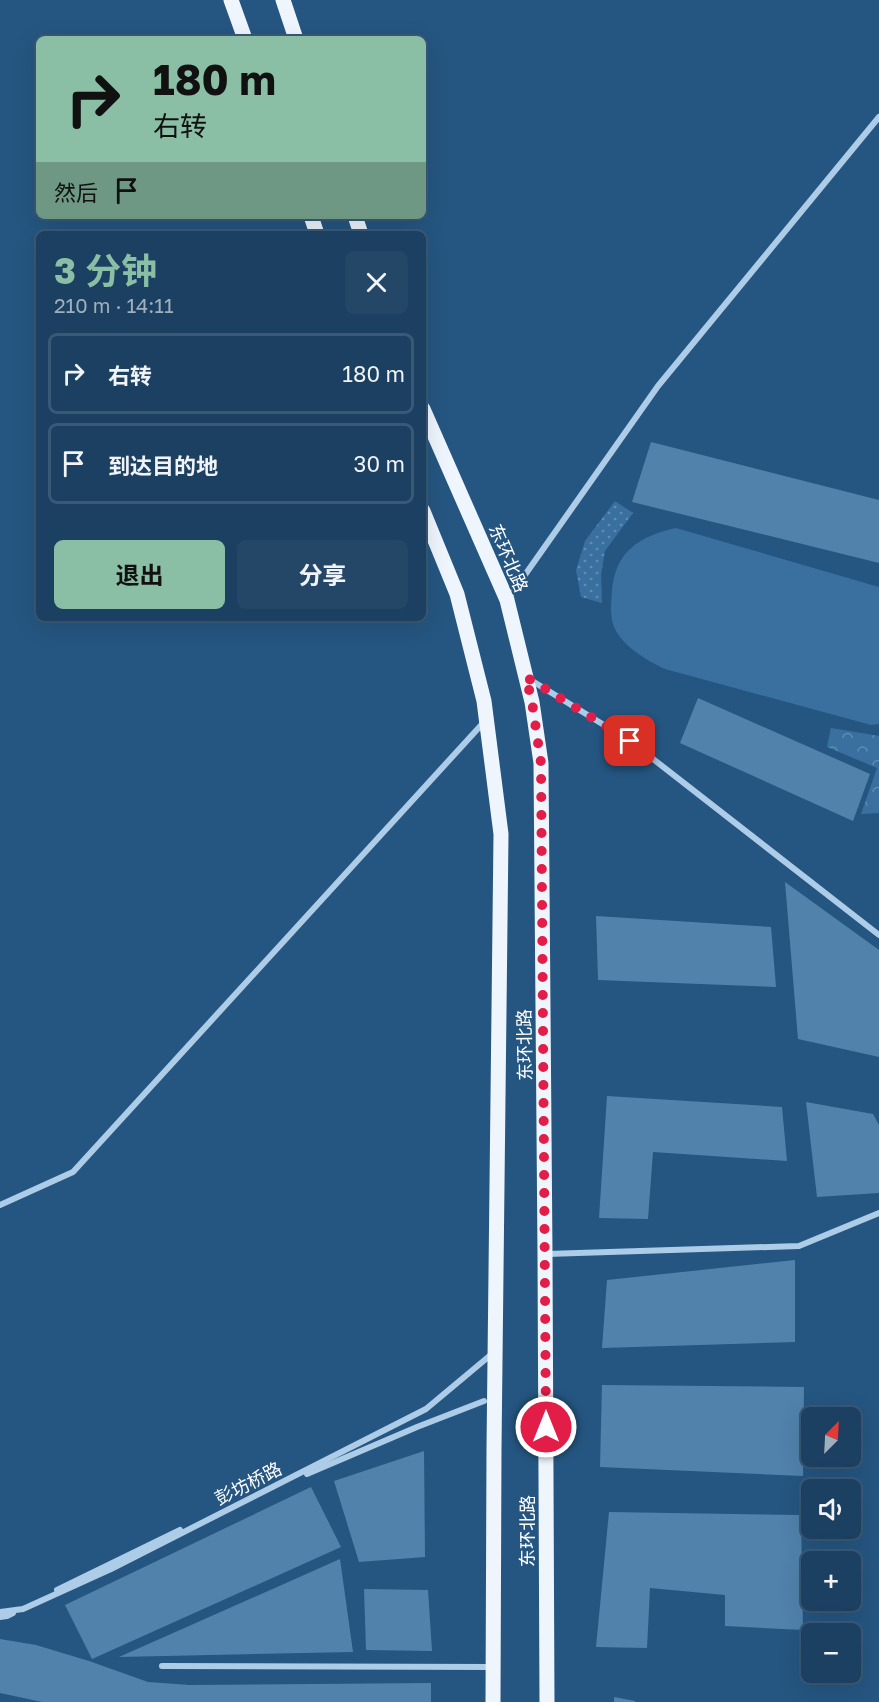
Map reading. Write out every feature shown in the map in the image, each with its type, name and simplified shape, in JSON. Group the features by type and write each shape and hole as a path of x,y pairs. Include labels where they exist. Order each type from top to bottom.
{"main road":[{"path":"231,0 244,36"},
{"path":"283,0 295,36"},
{"name":"东环北路","path":"426,415 507,600 532,702 541,763 547,1702"},
{"name":"东环北路","path":"426,518 457,594 484,701 501,834 494,1352 494,1702"}],"street":[{"path":"507,600 658,386 879,117"},
{"path":"526,677 630,741 879,935"},
{"path":"0,1205 73,1172 487,719"},
{"path":"545,1254 799,1246 879,1213"},
{"name":"彭坊桥路","path":"0,1612 23,1609 111,1569 426,1409 494,1352"},
{"path":"0,1617 7,1616 87,1574 211,1515 484,1401"},
{"path":"162,1666 494,1668"}],"green space":[{"path":"615,501 633,513 605,551 601,575 602,603 581,597 576,570 585,541"},
{"path":"676,528 879,587 879,724 871,725 665,669 642,657 627,645 616,631 611,616 612,591 618,566 631,548 640,541"},
{"path":"831,728 879,736 879,813 861,814 877,768 827,747"}],"building":[{"path":"651,442 879,500 879,563 632,502"},
{"path":"698,698 870,774 853,821 680,743"},
{"path":"785,882 879,950 879,1057 798,1039"},
{"path":"596,916 771,927 776,987 598,980"},
{"path":"607,1096 782,1107 787,1161 653,1152 648,1219 599,1218"},
{"path":"806,1102 873,1114 879,1125 879,1193 817,1197"},
{"path":"795,1260 795,1342 602,1348 607,1280"},
{"path":"602,1385 804,1387 804,1407 801,1407 803,1476 600,1467"},
{"path":"424,1451 425,1557 359,1562 334,1481"},
{"path":"311,1487 341,1547 92,1659 65,1605"},
{"path":"609,1512 801,1515 803,1623 801,1623 801,1630 725,1626 725,1595 650,1588 647,1648 596,1647"},
{"path":"340,1559 353,1652 119,1657"},
{"path":"364,1589 428,1590 432,1651 366,1650"},
{"path":"0,1639 36,1645 148,1682 190,1685 431,1683 431,1702 42,1702 0,1693"},
{"path":"614,1697 635,1701 635,1702 614,1702"}],"route":[{"path":"546,1427 541,763 526,677 630,741"}]}
